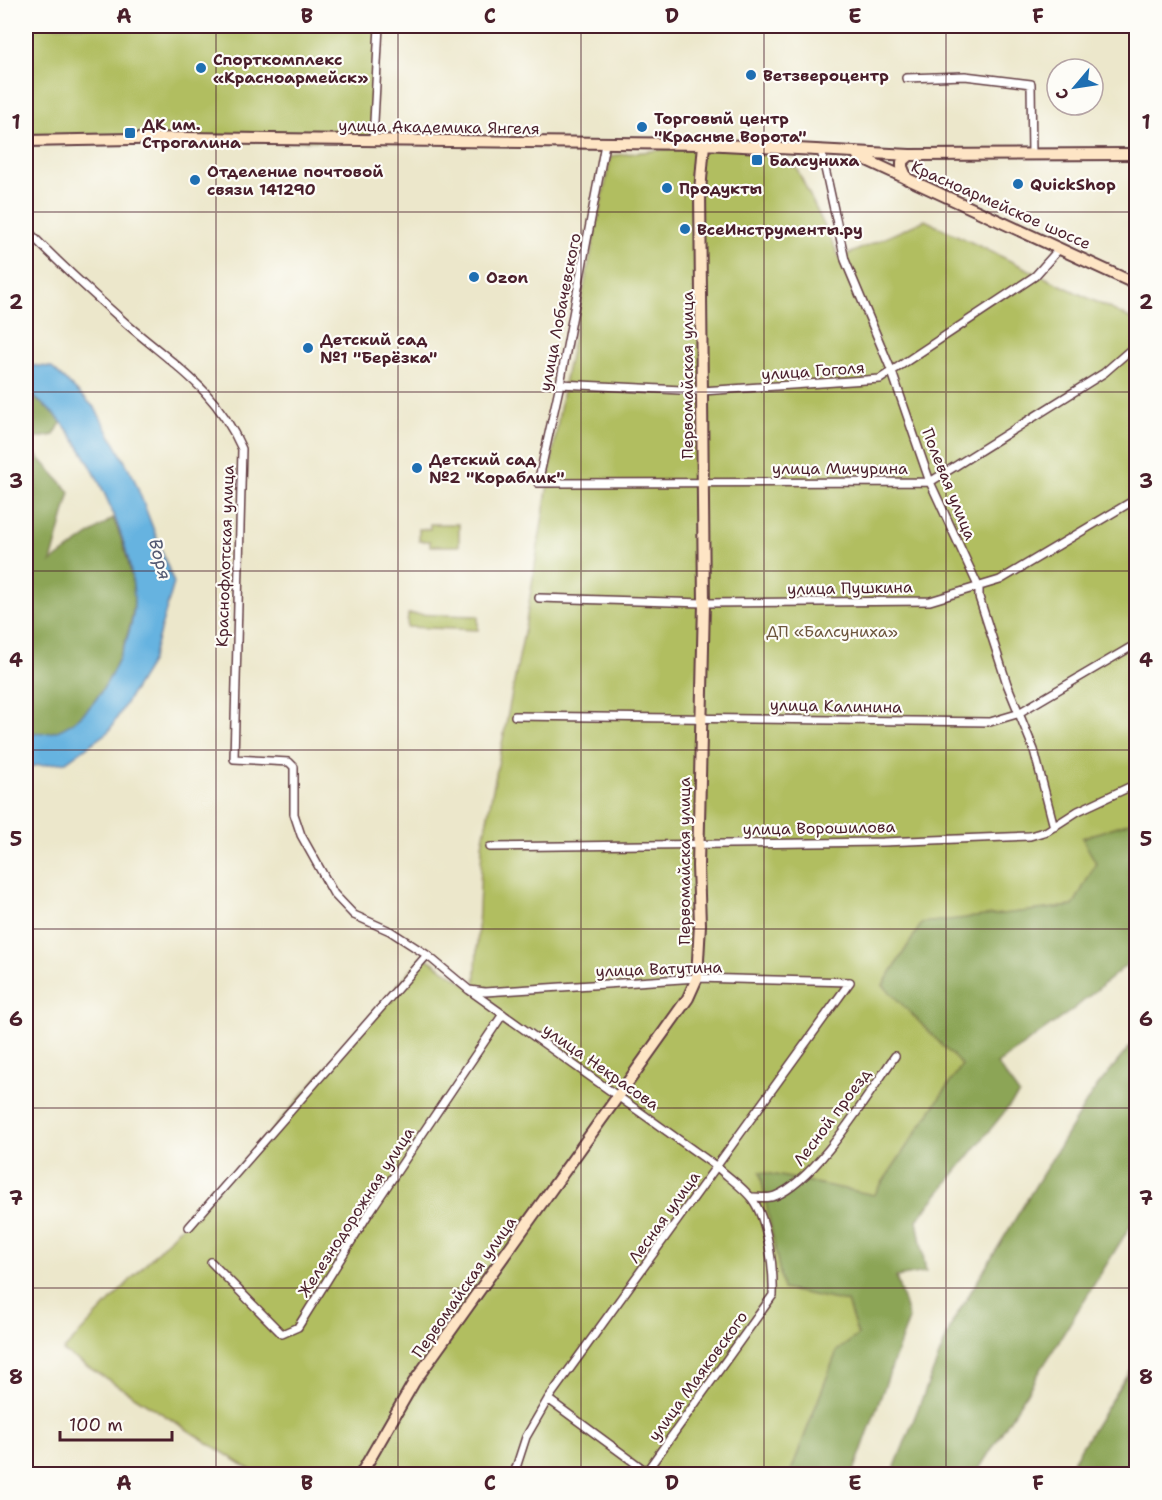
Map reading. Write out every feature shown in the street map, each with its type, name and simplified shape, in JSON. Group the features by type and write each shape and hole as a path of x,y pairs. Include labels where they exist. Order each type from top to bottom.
{"street":[{"path":"373,141 380,26"},
{"path":"906,78 965,76 1031,84 1032,154"},
{"name":"улица Академика Янгеля","path":"26,141 185,138 704,144 910,155 1137,154"},
{"name":"улица Лобачевского","path":"538,483 560,384 605,144"},
{"name":"Первомайская улица","path":"361,1474 414,1382 688,998 697,978 700,924 700,718 704,603 700,191 704,144"},
{"name":"Полевая улица","path":"821,150 845,260 892,372 930,482 979,588 979,597 1017,714 1034,750 1054,827"},
{"name":"Красноармейское шоссе","path":"853,153 1137,284"},
{"path":"907,179 902,162 910,155"},
{"name":"Краснофлотская улица","path":"26,230 119,317 208,393 231,424 242,449 234,759"},
{"name":"улица Гоголя","path":"560,384 702,392 874,381 892,372 1035,276 1060,248"},
{"name":"улица Мичурина","path":"538,483 930,482 1104,373 1137,345"},
{"name":"улица Пушкина","path":"539,598 704,603 930,601 1000,580 1137,499"},
{"name":"улица Калинина","path":"515,716 990,722 1017,714 1137,644"},
{"name":"улица Некрасова","path":"234,759 292,764 295,821 310,853 334,894 354,915 390,931 427,955 469,990 717,1167 752,1197"},
{"name":"улица Ворошилова","path":"490,847 883,842 1030,836 1054,827 1078,811 1137,784"},
{"path":"189,1227 427,955"},
{"name":"улица Ватутина","path":"469,990 485,992 697,978 850,982"},
{"name":"Лесная улица","path":"514,1474 525,1437 548,1399 850,982"},
{"name":"Железнодорожная улица","path":"211,1262 282,1334 298,1327 369,1213 503,1014"},
{"name":"Лесной проезд","path":"752,1197 772,1197 794,1186 814,1168 895,1056"},
{"name":"улица Маяковского","path":"648,1473 773,1295 763,1216 752,1197"},
{"path":"548,1399 648,1473"},
{"path":"635,1474 638,1465"}],"green space":[{"name":"Спорткомплекс «Красноармейск»","path":"26,26 379,26 373,141 26,140"},
{"name":"ДП «Балсуниха»","path":"704,144 745,147 796,167 840,258 925,220 1136,321 1136,820 1083,838 1096,863 1073,906 922,924 883,985 962,1065 874,1195 760,1172 847,1302 858,1336 837,1351 790,1474 257,1474 63,1351 269,1134 423,956 475,990 482,845 526,622 564,384 611,156"},
{"path":"26,390 62,421 54,435 26,440"},
{"path":"26,444 70,492 51,562 113,518 128,560 134,594 131,623 124,646 101,692 85,712 67,727 47,734 26,731"},
{"path":"430,524 459,524 459,546 430,546 430,541 419,541 419,529 430,529"},
{"path":"408,614 478,616 478,630 407,627"},
{"path":"1136,820 1136,957 1075,1008 997,1064 1019,1094 917,1220 926,1272 896,1277 909,1319 853,1474 790,1474 837,1351 858,1335 847,1302 783,1289 760,1172 874,1195 962,1065 883,985 922,923 1073,906 1096,863 1082,838"},
{"path":"1136,1039 1136,1217 976,1474 892,1474 953,1321 1092,1093"},
{"path":"1136,1360 1136,1474 1065,1474"}],"water":[{"name":"Воря","path":"26,365 51,367 95,408 133,476 174,583 151,662 109,731 66,762 26,767 26,731 42,734 65,727 86,711 103,689 125,643 130,628 134,600 127,555 120,531 100,483 63,424 26,390"}],"place":[{"name":"Спорткомплекс «Красноармейск»","path":"201,68"},
{"name":"Ветзвероцентр","path":"751,75"},
{"name":"Торговый центр \"Красные Ворота\"","path":"642,127"},
{"name":"ДК им. Строгалина","path":"130,133"},
{"name":"Балсуниха","path":"757,160"},
{"name":"Отделение почтовой связи 141290","path":"195,180"},
{"name":"QuickShop","path":"1018,184"},
{"name":"Продукты","path":"667,188"},
{"name":"ВсеИнструменты.ру","path":"685,229"},
{"name":"Ozon","path":"474,277"},
{"name":"Детский сад №1 \"Берёзка\"","path":"308,348"},
{"name":"Детский сад №2 \"Кораблик\"","path":"417,468"}]}
